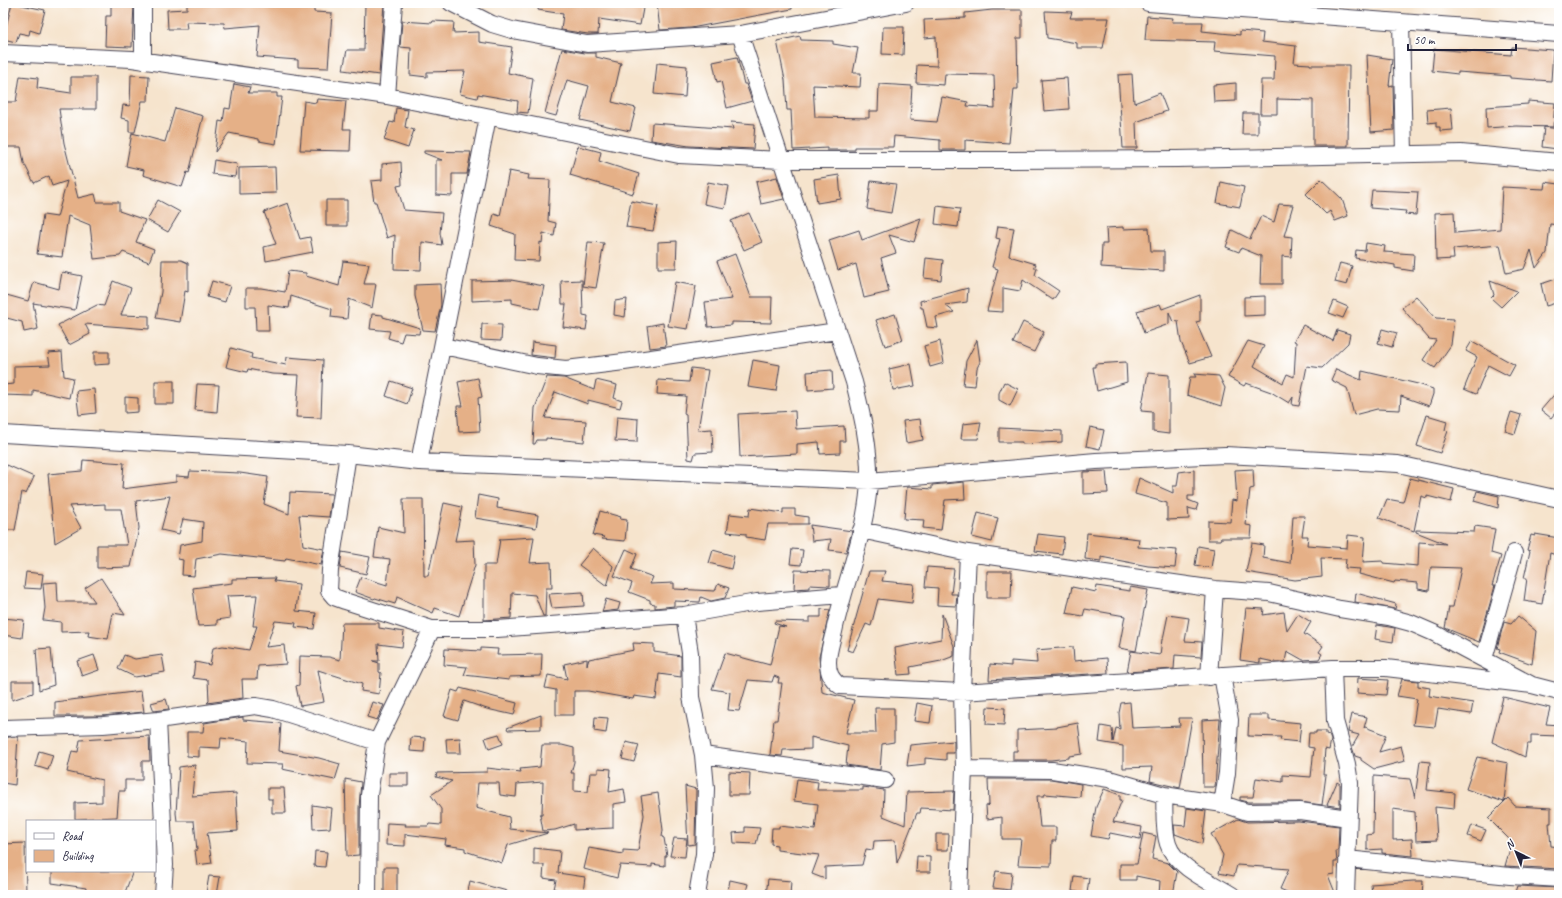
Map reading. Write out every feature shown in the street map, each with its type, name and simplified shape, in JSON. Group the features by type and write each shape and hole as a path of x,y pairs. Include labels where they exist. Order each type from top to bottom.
{"street":[{"path":"142,3 143,60"},
{"path":"387,96 394,3"},
{"path":"451,3 475,16 505,28 587,44 740,34 906,3"},
{"path":"1148,3 1559,34"},
{"path":"1401,22 1404,153"},
{"path":"740,34 854,382 866,432 869,482 861,530 842,595 828,661 830,676 840,686 962,692 1333,668 1386,668 1532,685 1559,692"},
{"path":"3,53 143,60 387,96 679,155 781,160 1177,159 1404,153 1461,153 1559,162"},
{"path":"419,462 488,117"},
{"path":"443,346 537,366 566,368 624,362 837,331"},
{"path":"3,434 348,454 419,462 869,482 1096,461 1225,455 1398,464 1559,499"},
{"path":"348,454 330,570 329,591 334,596 345,601 432,629 497,629 684,614 757,602 842,595"},
{"path":"861,530 968,553 1215,589 1269,593 1340,609 1388,617 1411,623 1434,633 1532,685"},
{"path":"959,895 964,769 962,692 968,553"},
{"path":"1484,659 1514,553"},
{"path":"1215,589 1216,676 1230,720 1227,773 1222,804"},
{"path":"684,614 690,653 691,697 703,755 706,788 704,854 697,895"},
{"path":"368,895 369,795 377,742 432,629"},
{"path":"1333,668 1336,729 1349,774 1346,895"},
{"path":"3,728 103,725 158,720 255,706 273,708 377,742"},
{"path":"158,720 165,865 163,895"},
{"path":"703,755 885,780"},
{"path":"964,769 1052,770 1109,779 1164,795 1222,804 1250,813 1300,810 1348,818"},
{"path":"1164,795 1166,836 1168,846 1175,856 1192,871 1232,895"},
{"path":"1347,859 1510,876 1559,879"}],"building":[{"path":"12,3 45,10 39,33 30,30 29,35 19,33 16,42 3,39"},
{"path":"111,3 134,4 132,47 105,46 106,16 111,16"},
{"path":"187,3 314,3 314,12 332,13 328,68 298,67 298,60 257,57 260,25 225,28 224,23 186,22 187,29 168,29 167,10 187,9"},
{"path":"365,3 384,3 379,75 343,70 347,50 364,50"},
{"path":"539,3 644,3 640,25 599,19 598,34 588,34 561,30 563,14 538,10"},
{"path":"657,3 792,3 792,9 691,28 660,30"},
{"path":"992,10 1022,10 1022,38 1017,38 1018,89 1014,89 1009,143 965,140 965,150 940,150 940,140 894,136 893,147 855,147 855,150 827,150 827,148 793,150 791,110 787,110 785,80 777,41 800,36 801,40 833,41 833,44 858,48 853,73 861,73 860,87 813,85 815,117 869,118 869,111 878,111 879,84 912,86 910,120 937,122 942,97 968,102 967,106 995,108 994,75 945,74 944,85 916,83 917,65 937,66 936,37 925,38 924,20 965,18 965,13"},
{"path":"1045,11 1072,12 1070,18 1109,18 1103,48 1077,48 1077,43 1047,38"},
{"path":"1147,16 1173,18 1172,22 1203,22 1202,31 1240,35 1240,31 1263,33 1262,42 1296,46 1294,63 1310,65 1349,65 1348,146 1313,146 1313,100 1277,99 1277,114 1260,114 1261,80 1274,80 1275,56 1214,51 1215,42 1145,40"},
{"path":"402,21 432,23 433,21 454,22 453,33 479,32 479,42 512,47 508,73 533,78 528,113 517,112 518,101 478,94 477,98 460,94 465,71 427,72 427,77 410,75 411,48 400,47"},
{"path":"883,27 904,27 903,55 882,54"},
{"path":"1512,47 1553,50 1551,81 1510,78 1510,76 1458,72 1458,74 1432,71 1434,49 1511,55"},
{"path":"562,49 585,53 596,53 596,57 621,63 612,102 636,108 630,131 580,120 589,86 567,80 556,116 545,113"},
{"path":"1367,55 1392,59 1389,86 1393,85 1394,130 1371,132"},
{"path":"737,57 744,84 746,84 752,101 727,108 721,81 717,82 713,62"},
{"path":"657,63 687,66 685,97 654,94"},
{"path":"1132,74 1134,103 1160,93 1167,111 1136,122 1137,148 1123,148 1118,75"},
{"path":"131,75 149,76 148,101 142,101 135,132 129,132 129,120 121,118 123,105 130,106"},
{"path":"20,76 38,78 37,88 71,93 71,77 96,77 96,109 59,109 64,143 78,198 95,194 97,202 119,202 119,211 145,220 136,242 154,249 149,262 123,252 120,256 94,259 90,225 68,216 62,257 37,254 43,215 57,217 67,181 52,186 49,176 34,183 24,163 21,147 6,147 6,115 3,115 3,102 16,102"},
{"path":"1067,78 1069,109 1044,111 1041,80"},
{"path":"1236,83 1236,101 1214,102 1213,85"},
{"path":"234,84 250,87 248,93 277,93 277,97 282,97 276,144 229,133 215,152 219,121 223,122 225,108 230,109"},
{"path":"317,99 346,101 343,129 351,129 350,151 300,150 304,101 316,103"},
{"path":"1528,101 1555,103 1553,127 1516,126 1487,128 1486,107 1528,104"},
{"path":"175,108 203,116 189,173 187,172 182,187 143,175 144,170 126,166 132,133 165,142"},
{"path":"396,108 408,110 405,127 414,130 408,148 384,140 390,122 394,123"},
{"path":"1451,108 1453,130 1440,131 1440,127 1436,127 1436,122 1428,123 1427,110"},
{"path":"1243,113 1258,113 1258,134 1242,134"},
{"path":"731,122 755,124 753,149 689,146 651,140 652,123 733,129"},
{"path":"1544,127 1559,129 1558,149 1542,147"},
{"path":"578,146 601,152 599,161 639,174 633,194 570,175"},
{"path":"424,151 471,152 467,174 452,174 452,196 436,195 436,160 442,160 424,153"},
{"path":"214,160 237,164 235,177 212,174"},
{"path":"401,162 402,185 397,186 404,210 442,213 440,233 442,245 422,242 421,270 394,269 395,235 387,238 376,202 374,202 371,181 382,180 382,164"},
{"path":"275,167 276,193 239,194 239,168"},
{"path":"509,171 529,175 528,179 550,180 548,221 556,223 554,236 543,233 542,243 540,242 539,261 514,260 515,234 491,226 494,214 500,216"},
{"path":"839,175 841,199 817,203 814,179"},
{"path":"777,177 784,199 761,204 756,182"},
{"path":"1321,179 1342,199 1348,216 1335,221 1330,211 1326,214 1306,194"},
{"path":"871,181 896,184 891,213 867,209"},
{"path":"708,182 729,186 725,208 704,204"},
{"path":"1221,182 1244,187 1240,207 1217,203"},
{"path":"1545,182 1559,184 1557,195 1559,196 1559,225 1550,224 1547,253 1536,268 1531,250 1524,269 1506,273 1500,245 1453,249 1454,259 1436,260 1435,213 1454,212 1455,233 1500,229 1502,187 1544,189"},
{"path":"1372,190 1418,192 1416,215 1405,214 1406,211 1370,208"},
{"path":"158,200 180,212 168,232 147,220"},
{"path":"326,200 347,200 347,226 326,226"},
{"path":"631,201 658,206 653,231 626,227"},
{"path":"288,203 300,239 310,237 313,252 266,261 264,247 276,244 264,212"},
{"path":"1279,204 1293,205 1284,236 1292,237 1291,257 1282,256 1282,284 1260,284 1261,256 1241,248 1239,252 1226,247 1232,230 1250,239 1261,216 1274,222"},
{"path":"937,206 960,209 958,227 935,224"},
{"path":"749,213 762,242 744,250 731,221"},
{"path":"921,218 914,242 889,235 896,253 881,258 889,292 864,298 856,264 838,270 829,240 859,230 862,240"},
{"path":"998,226 1014,228 1009,256 1036,264 1034,268 1037,268 1035,275 1059,291 1053,300 1023,280 1020,291 1003,288 1003,312 987,311 998,269 992,267 1000,239 996,238"},
{"path":"1123,227 1123,229 1149,228 1151,251 1164,251 1164,271 1101,267 1102,244 1107,244 1106,228"},
{"path":"677,241 676,268 658,268 658,242"},
{"path":"588,242 604,243 596,288 583,286"},
{"path":"1366,243 1385,246 1384,252 1414,254 1413,271 1395,268 1395,265 1355,258 1356,250 1365,251"},
{"path":"735,254 751,297 772,297 771,323 732,322 732,325 708,327 705,302 732,299 717,261"},
{"path":"926,258 943,260 941,280 924,278"},
{"path":"162,260 181,260 188,263 188,292 185,291 180,322 156,318 161,292"},
{"path":"343,261 369,264 364,284 376,284 372,308 349,299 347,319 331,317 332,309 291,296 289,308 268,305 269,331 256,331 255,307 246,307 246,288 261,288 285,292 288,271 306,273 306,276 339,286"},
{"path":"1340,263 1352,266 1347,285 1335,282"},
{"path":"62,272 82,276 75,310 33,303 38,329 24,332 22,322 3,317 3,294 28,301 34,282 59,289"},
{"path":"1559,278 1559,302 1546,306 1541,284"},
{"path":"511,280 544,286 539,309 512,303 512,299 472,301 472,281"},
{"path":"582,280 583,315 588,316 586,330 563,327 566,304 562,304 561,281"},
{"path":"113,281 131,288 121,315 149,316 149,329 85,324 90,334 69,345 58,325 97,305 104,306"},
{"path":"212,281 230,286 225,302 207,297"},
{"path":"1490,281 1517,291 1501,307 1491,298 1494,295"},
{"path":"675,282 696,286 688,329 668,326"},
{"path":"440,284 441,305 435,331 423,330 415,296 415,285"},
{"path":"968,288 967,302 945,305 954,312 936,317 938,328 927,327 920,301"},
{"path":"1200,295 1200,321 1196,322 1211,357 1190,363 1181,342 1178,321 1173,322 1169,312 1169,324 1144,333 1137,311 1160,304 1162,309"},
{"path":"1265,296 1265,315 1244,316 1244,297"},
{"path":"1416,296 1436,318 1454,319 1451,345 1435,368 1423,360 1436,340 1429,339 1402,308"},
{"path":"627,299 625,317 614,315 615,301"},
{"path":"1334,301 1348,307 1343,318 1329,313"},
{"path":"372,314 383,315 383,317 420,328 419,334 404,333 401,342 388,338 390,331 370,329"},
{"path":"895,314 903,340 885,346 876,320"},
{"path":"1023,322 1044,332 1034,352 1013,343"},
{"path":"663,323 666,346 650,348 647,326"},
{"path":"482,324 502,325 501,341 481,340"},
{"path":"1303,325 1333,341 1337,330 1350,334 1348,343 1322,368 1307,366 1299,406 1292,405 1293,397 1289,403 1271,392 1246,383 1244,386 1228,377 1248,341 1264,346 1254,366 1283,383 1287,374 1294,377 1296,342 1294,341"},
{"path":"1382,329 1397,333 1392,347 1378,343"},
{"path":"977,340 980,362 977,368 975,386 963,385 966,361"},
{"path":"940,341 944,363 930,367 924,346"},
{"path":"1472,341 1515,365 1509,376 1488,365 1476,394 1464,389 1477,357 1466,351"},
{"path":"532,342 556,345 555,358 531,355"},
{"path":"231,348 252,354 251,358 286,365 287,357 323,360 321,418 296,417 299,375 272,374 248,369 247,372 226,367"},
{"path":"62,352 64,376 73,378 69,398 33,390 33,396 3,395 3,385 14,384 14,366 50,365 48,353"},
{"path":"94,352 109,352 109,364 94,365"},
{"path":"753,360 780,365 776,391 748,387"},
{"path":"1126,362 1127,382 1097,391 1093,367 1095,367 1095,364"},
{"path":"911,364 915,386 893,390 889,369"},
{"path":"691,368 708,370 698,430 712,429 713,452 695,453 693,460 688,459 686,415 684,414 686,396 657,394 658,380 689,382"},
{"path":"1336,369 1361,380 1362,371 1418,384 1433,389 1433,394 1429,406 1401,396 1400,410 1377,409 1354,415 1347,388 1331,380"},
{"path":"832,370 833,388 808,390 807,372"},
{"path":"1148,373 1169,375 1169,434 1153,432 1153,412 1141,411"},
{"path":"1194,374 1219,376 1225,388 1221,406 1187,395 1190,377 1196,377"},
{"path":"547,377 564,378 594,390 596,380 617,385 614,398 622,401 620,408 588,400 588,404 555,392 545,418 586,421 584,442 546,438 546,440 537,440 535,444 533,444 535,408"},
{"path":"478,378 482,397 478,398 480,431 459,432 457,406 463,406 458,382"},
{"path":"155,381 174,381 174,404 155,404"},
{"path":"391,381 412,388 407,404 386,396"},
{"path":"1004,382 1018,389 1010,406 999,400 999,393"},
{"path":"197,384 219,385 217,412 195,410"},
{"path":"94,389 96,413 79,415 76,391"},
{"path":"1559,389 1559,408 1551,418 1541,410"},
{"path":"125,397 138,398 138,412 125,413"},
{"path":"795,411 796,429 844,426 845,441 840,441 840,453 820,454 819,442 797,444 797,454 740,457 738,414"},
{"path":"1511,412 1521,415 1515,434 1505,431"},
{"path":"1427,415 1447,421 1445,430 1448,431 1440,453 1417,446"},
{"path":"617,417 638,419 637,442 615,441"},
{"path":"920,419 923,440 906,443 903,421"},
{"path":"981,422 978,439 961,439 963,424"},
{"path":"1090,427 1104,430 1100,449 1086,446"},
{"path":"999,428 1062,431 1062,442 1022,444 1022,442 999,442"},
{"path":"83,460 124,463 122,489 176,482 176,476 189,477 190,471 240,473 268,477 264,504 289,514 290,492 332,494 329,517 299,515 303,545 324,549 321,565 286,558 285,561 222,554 196,559 194,576 182,575 183,560 178,559 180,545 202,541 203,522 183,519 179,534 161,530 170,496 136,501 139,528 131,567 97,568 97,545 127,545 121,509 105,509 105,504 69,506 81,528 55,543 48,474 82,471"},
{"path":"7,465 34,477 26,494 22,492 15,530 3,530 3,474"},
{"path":"1253,469 1254,488 1250,489 1246,525 1252,526 1251,538 1221,538 1220,540 1208,540 1208,521 1230,522 1232,500 1237,501 1235,470"},
{"path":"1194,470 1194,496 1188,496 1188,500 1198,504 1196,510 1188,508 1189,519 1167,520 1167,503 1135,494 1139,478 1173,493 1173,486 1177,486 1179,472"},
{"path":"1106,471 1108,493 1083,494 1083,472"},
{"path":"1410,478 1454,489 1451,502 1421,496 1414,531 1379,518 1387,499 1403,502"},
{"path":"964,482 965,499 945,500 941,530 923,528 924,520 904,519 907,487 932,489 932,485"},
{"path":"1477,491 1499,496 1498,508 1474,501"},
{"path":"478,495 498,499 497,508 538,515 536,528 475,518"},
{"path":"403,499 423,499 424,576 428,576 444,503 462,507 455,541 474,540 475,565 459,616 435,608 433,613 397,597 395,604 375,598 374,599 355,592 361,577 387,585 390,559 374,557 378,527 404,533"},
{"path":"750,508 783,513 783,509 795,509 795,515 808,517 808,524 768,524 765,540 746,537 746,534 727,532 730,514 749,516"},
{"path":"600,511 621,517 620,519 627,520 625,541 602,539 604,537 593,535"},
{"path":"978,513 998,518 992,542 972,537"},
{"path":"1293,516 1305,516 1302,536 1308,536 1307,545 1347,548 1348,535 1365,537 1363,562 1383,561 1383,563 1418,566 1419,542 1446,544 1416,532 1416,530 1474,532 1475,526 1495,529 1491,553 1501,556 1492,586 1495,586 1479,642 1445,628 1449,607 1453,607 1461,568 1431,567 1429,591 1418,589 1418,583 1395,581 1394,583 1359,574 1360,569 1345,568 1346,559 1321,558 1322,577 1295,580 1246,572 1252,543 1264,545 1263,558 1290,563"},
{"path":"810,525 852,531 846,552 829,550 831,539 812,541"},
{"path":"1087,533 1139,539 1138,547 1177,550 1175,568 1148,566 1101,557 1101,561 1085,559"},
{"path":"1038,534 1064,537 1062,554 1035,551"},
{"path":"1535,534 1559,538 1559,556 1550,553 1542,604 1524,601 1527,578 1524,578 1530,551 1527,550 1531,535 1535,536"},
{"path":"534,537 530,563 551,562 552,588 546,588 545,616 543,616 535,595 512,593 511,618 484,620 484,565 496,565 500,539"},
{"path":"1198,546 1214,549 1211,568 1195,565"},
{"path":"593,548 613,566 607,586 579,565"},
{"path":"626,549 637,554 631,569 653,577 650,584 674,583 674,589 715,591 718,584 729,588 725,598 711,601 701,597 700,602 674,601 674,606 655,608 655,604 650,603 650,600 629,592 632,583 614,576"},
{"path":"792,549 803,550 801,565 790,564"},
{"path":"713,550 734,556 731,569 709,563"},
{"path":"342,552 370,557 366,574 340,568"},
{"path":"927,567 954,569 951,594 957,594 956,606 937,605 938,588 925,587"},
{"path":"795,570 830,571 830,586 809,585 809,588 794,589"},
{"path":"869,571 885,571 882,581 914,584 912,603 878,599 871,626 866,624 853,652 847,650"},
{"path":"987,571 1012,571 1011,598 987,598"},
{"path":"26,572 43,574 41,589 24,588"},
{"path":"101,578 125,615 113,613 108,639 88,636 89,631 61,632 61,622 43,620 45,608 43,583 57,582 58,602 95,602 85,588"},
{"path":"275,578 274,581 299,584 296,611 316,613 314,629 295,627 296,623 275,621 266,647 284,645 286,664 258,666 257,679 242,679 243,698 207,703 209,701 208,680 193,678 195,662 210,665 213,648 223,646 249,650 257,626 253,626 257,595 227,596 230,618 217,620 217,625 198,626 193,588 232,583 232,579"},
{"path":"1097,586 1130,591 1130,587 1148,590 1136,651 1119,648 1125,616 1085,609 1083,616 1066,613 1072,587 1096,592"},
{"path":"583,592 584,606 552,608 549,594"},
{"path":"1356,593 1396,604 1395,609 1355,602"},
{"path":"606,599 620,603 618,610 602,612"},
{"path":"1246,608 1264,609 1263,615 1284,612 1287,631 1298,614 1311,622 1304,634 1323,646 1319,652 1322,654 1319,659 1303,660 1287,651 1285,662 1274,662 1260,659 1260,663 1240,660"},
{"path":"821,609 830,610 819,657 822,692 854,700 846,733 876,733 875,708 894,708 894,742 882,744 880,770 846,765 848,746 811,737 811,749 783,750 782,756 770,755 774,720 777,720 782,683 778,683 779,678 774,676 772,682 748,680 739,711 728,710 730,692 712,689 725,653 770,665 779,626 786,627 774,623 775,621 810,622 810,617 821,617"},
{"path":"942,614 954,646 954,656 941,661 910,667 911,674 898,675 895,648 941,639"},
{"path":"1168,615 1189,618 1185,641 1202,642 1201,657 1175,655 1174,669 1127,672 1131,651 1160,655"},
{"path":"1518,616 1536,631 1532,664 1499,652 1500,649 1497,648 1504,622 1511,624"},
{"path":"3,618 24,620 22,638 3,635"},
{"path":"342,623 379,623 379,628 404,632 402,647 378,644 379,661 373,661 379,663 379,672 381,673 379,694 361,691 362,684 318,670 324,702 300,706 296,686 299,685 300,656 329,657 340,660"},
{"path":"1377,625 1395,628 1393,642 1375,639"},
{"path":"633,643 654,644 654,652 681,656 681,677 659,674 656,699 634,696 633,699 588,691 574,691 574,715 556,715 556,690 545,688 548,675 567,679 564,664 587,659 587,665 589,659 634,650"},
{"path":"1073,647 1074,661 1107,658 1108,673 989,680 990,664 1011,666 1011,661 1037,663 1036,650"},
{"path":"51,648 54,685 39,690 36,649"},
{"path":"481,648 498,649 497,655 542,654 541,676 509,677 509,680 464,675 467,667 444,665 445,649 481,651"},
{"path":"94,655 99,670 82,676 77,661"},
{"path":"124,655 135,659 162,655 165,672 135,677 118,669"},
{"path":"1358,678 1388,680 1386,695 1357,693"},
{"path":"1402,679 1418,681 1418,686 1430,688 1429,696 1473,703 1471,714 1438,709 1435,727 1413,725 1417,699 1397,696"},
{"path":"12,681 33,681 33,693 12,700"},
{"path":"460,688 517,703 514,715 487,709 464,701 458,720 444,716 452,690 458,692"},
{"path":"141,691 144,712 102,716 55,716 55,702"},
{"path":"1503,697 1550,708 1546,724 1559,725 1559,736 1531,735 1531,744 1527,744 1525,757 1492,742"},
{"path":"166,699 169,709 154,711 151,703"},
{"path":"372,702 384,705 377,720 367,717"},
{"path":"1130,702 1132,728 1180,726 1179,718 1192,718 1180,788 1150,781 1152,767 1123,768 1123,746 1099,742 1101,726 1112,728 1113,742 1116,728 1120,729 1119,713 1121,703"},
{"path":"917,703 932,706 930,723 914,721"},
{"path":"987,707 1005,708 1004,725 986,724"},
{"path":"1352,714 1367,717 1364,728 1365,727 1386,735 1379,752 1401,746 1405,761 1374,769 1361,760 1361,758 1355,756 1352,747 1359,735 1348,732"},
{"path":"541,715 541,729 508,730 507,728"},
{"path":"1249,715 1269,715 1269,720 1301,723 1299,742 1280,740 1281,737 1248,736"},
{"path":"243,717 243,720 281,723 279,751 319,758 340,764 335,780 282,769 283,764 247,763 248,741 221,738 220,748 199,747 199,757 187,756 187,732 203,732 204,723"},
{"path":"595,717 608,718 606,733 594,731"},
{"path":"1220,719 1215,787 1203,787 1202,720"},
{"path":"1078,723 1082,754 1069,756 1069,758 1051,760 1013,760 1013,751 1017,751 1017,730 1057,728"},
{"path":"1316,731 1326,731 1326,734 1329,735 1331,740 1329,750 1325,749 1323,775 1326,775 1322,805 1300,802 1248,802 1240,800 1240,797 1253,797 1256,778 1283,782 1283,775 1311,777 1314,748 1308,747 1309,733 1316,733"},
{"path":"499,734 503,744 489,749 485,738"},
{"path":"149,736 150,761 142,761 142,780 125,780 125,791 119,791 117,817 75,819 75,803 102,802 102,780 67,772 72,751 78,752 80,740"},
{"path":"18,737 15,785 3,783 3,768 6,750 3,750 4,738"},
{"path":"411,737 425,738 424,752 410,751"},
{"path":"460,738 461,753 447,753 446,739"},
{"path":"954,741 954,753 946,753 946,760 925,758 925,764 907,766 910,745"},
{"path":"626,742 639,745 634,762 622,759"},
{"path":"542,745 562,745 574,748 574,762 571,773 574,773 574,791 588,792 590,773 598,773 598,768 611,769 609,792 624,789 626,802 613,804 613,828 574,830 574,824 555,830 543,831 540,814 542,814 543,782 517,784 516,797 500,795 499,783 478,783 476,808 509,817 510,829 548,833 508,845 502,863 465,851 465,848 445,845 446,839 405,834 405,846 386,845 387,823 406,824 405,826 428,826 429,824 441,825 441,809 431,795 452,781 436,777 437,773 487,772 487,768 521,772 520,769 540,767"},
{"path":"39,751 53,755 48,770 35,766"},
{"path":"1477,757 1508,763 1504,802 1466,789"},
{"path":"1420,761 1430,762 1427,790 1455,793 1454,809 1435,807 1437,840 1416,841 1415,812 1393,809 1393,840 1412,839 1413,856 1382,853 1382,849 1367,850 1367,835 1373,834 1374,776 1410,779 1415,798"},
{"path":"195,765 192,796 236,793 238,831 207,833 212,863 197,865 194,821 177,821 176,813 179,767"},
{"path":"729,772 750,773 749,795 729,795"},
{"path":"389,773 408,773 408,786 389,786"},
{"path":"345,779 361,782 359,808 359,855 347,856"},
{"path":"797,779 818,782 817,790 863,790 863,787 884,790 883,816 905,825 907,792 954,791 953,810 921,808 920,813 917,813 897,863 895,840 874,841 873,850 866,849 862,865 825,867 825,879 812,874 819,855 777,850 777,845 771,844 772,828 779,828 779,826 815,830 818,804 794,801"},
{"path":"988,779 1051,779 1081,784 1080,797 1045,794 1044,796 1037,796 1040,827 1056,827 1056,841 1052,841 1051,866 1018,865 1021,839 1002,839 1002,817 987,819 986,806 989,805"},
{"path":"1337,782 1340,784 1340,807 1327,805"},
{"path":"685,786 696,789 695,844 688,845"},
{"path":"268,788 284,788 286,813 272,813 272,799 268,799"},
{"path":"1104,789 1120,795 1120,800 1122,800 1113,822 1142,827 1140,839 1110,833 1108,839 1091,836 1096,807"},
{"path":"658,793 663,830 662,837 664,838 667,856 665,856 665,866 652,864 652,867 620,865 617,878 584,869 589,848 623,854 623,850 638,851 644,815 641,796"},
{"path":"1508,798 1515,806 1551,808 1551,823 1549,823 1551,846 1559,847 1559,869 1505,866 1512,842 1488,818"},
{"path":"312,805 332,808 330,828 313,829"},
{"path":"1187,808 1206,811 1202,844 1175,834 1174,825 1185,826"},
{"path":"1238,819 1247,822 1299,821 1339,826 1338,851 1336,851 1337,862 1334,862 1334,874 1328,875 1336,895 1294,895 1280,889 1289,869 1237,865 1234,876 1219,873 1223,855 1211,834"},
{"path":"1472,825 1486,830 1481,841 1468,836"},
{"path":"745,827 760,828 756,844 734,843 733,833 745,832"},
{"path":"1143,833 1156,836 1152,859 1168,863 1177,872 1173,895 1159,895 1160,881 1136,876 1136,880 1120,880 1120,864 1137,864"},
{"path":"936,834 949,834 948,850 936,850"},
{"path":"674,838 687,839 685,857 670,856"},
{"path":"25,843 26,895 4,893 3,844"},
{"path":"534,848 560,851 558,873 585,877 583,893 554,889 556,880 543,878 544,865 534,865"},
{"path":"315,851 327,852 325,867 314,866"},
{"path":"917,856 930,857 930,872 916,872"},
{"path":"384,867 397,867 397,895 384,895"},
{"path":"996,871 1012,873 1010,890 993,888"},
{"path":"52,872 133,872 124,895 85,895 86,888 52,883"},
{"path":"209,876 220,877 217,895 206,893"},
{"path":"1074,876 1089,878 1087,894 1072,891"},
{"path":"768,879 791,881 790,895 766,895"},
{"path":"730,880 748,884 745,895 728,891"},
{"path":"470,881 507,891 507,895 467,895"},
{"path":"1423,881 1422,895 1372,895 1371,884"},
{"path":"1517,886 1559,888 1559,895 1514,895"}]}
